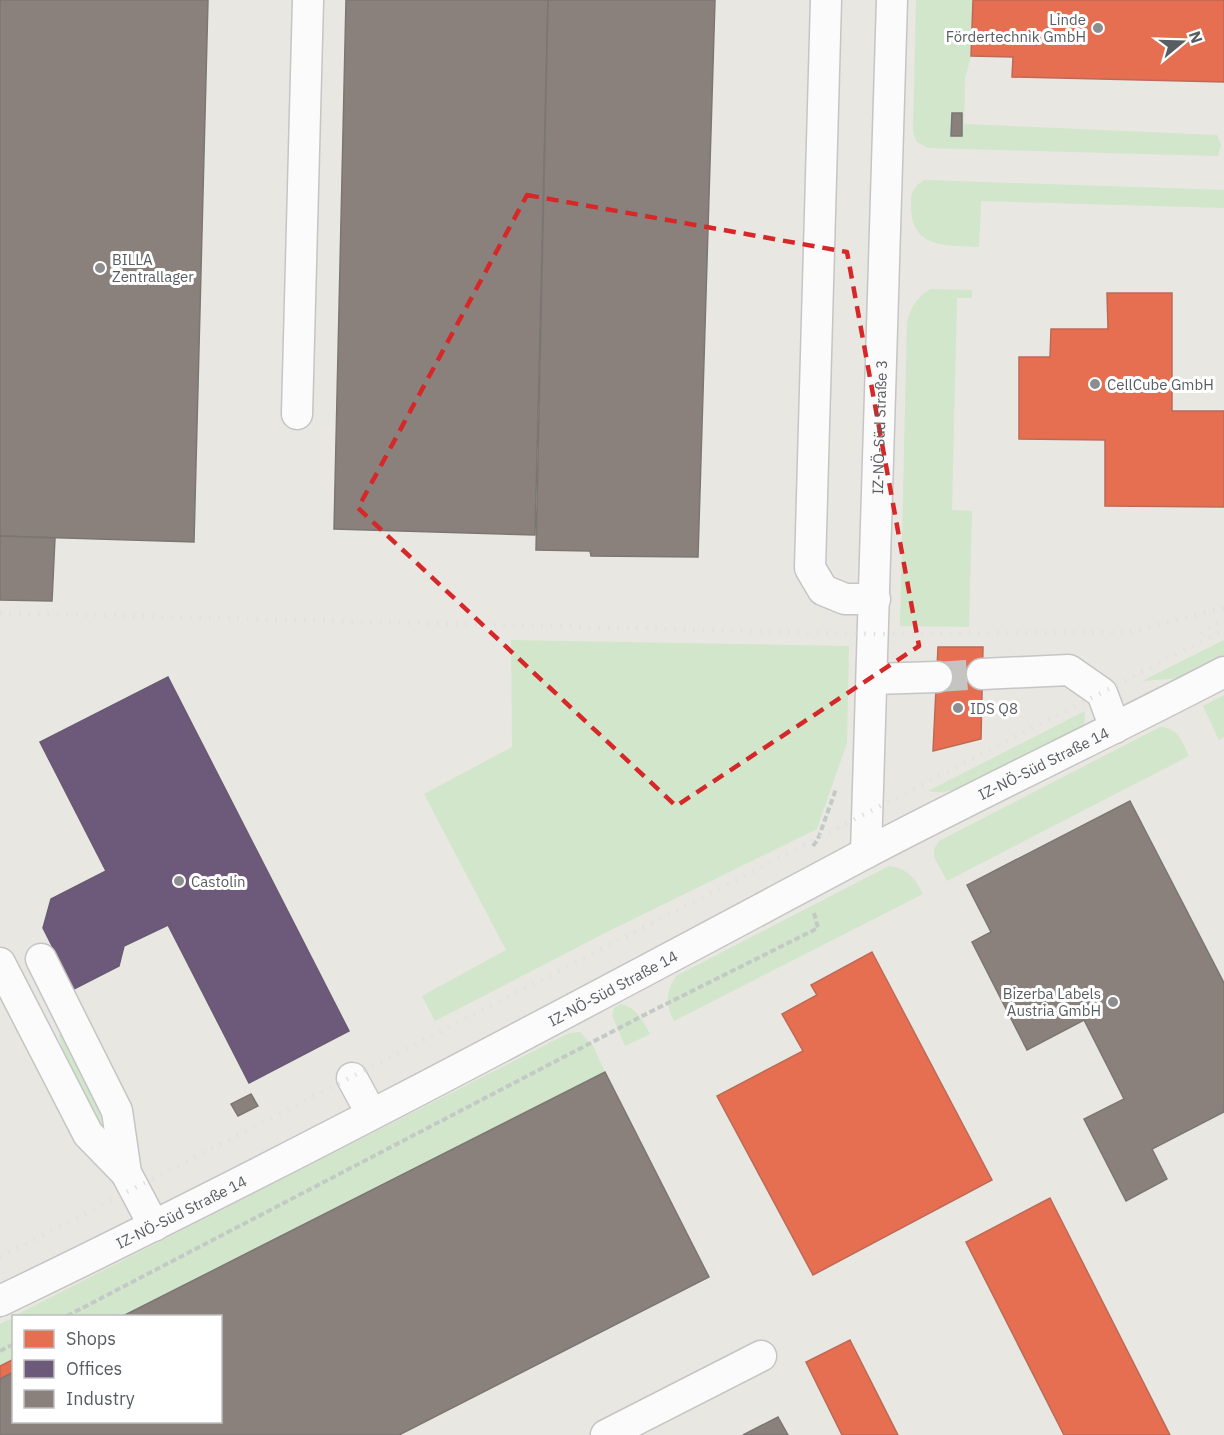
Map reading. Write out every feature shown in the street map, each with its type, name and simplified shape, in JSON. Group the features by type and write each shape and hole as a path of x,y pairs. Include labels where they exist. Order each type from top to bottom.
{"street":[{"path":"297,414 308,0"},
{"path":"826,0 810,568 823,590 845,598 875,599"},
{"name":"IZ-NÖ-Süd Straße 3","path":"866,854 892,0"},
{"path":"982,674 1070,670 1102,693 1115,728"},
{"name":"IZ-NÖ-Süd Straße 14","path":"0,1301 154,1226 866,854 1224,672"},
{"path":"873,679 936,677"},
{"path":"41,959 117,1111 126,1173"},
{"path":"0,963 88,1134 126,1173 154,1226"},
{"path":"352,1078 371,1113"},
{"path":"606,1435 760,1356"}],"path":[{"path":"71,1315 650,1012 818,928 806,887"}],"highlighted area":[{"path":"527,195 847,252 919,646 676,806 358,508"}],"green space":[{"path":"916,0 972,0 971,56 965,78 964,124 1217,135 1221,145 1218,156 928,148 917,142 913,132"},
{"path":"924,180 1224,190 1224,208 981,201 979,247 953,246 931,241 923,237 916,229 912,218 912,196 915,187"},
{"path":"931,289 972,290 972,298 957,298 952,510 972,511 969,627 900,626 907,321 916,302"},
{"path":"511,640 849,646 847,743 817,829 607,932 435,1021 422,996 506,950 424,794 512,747"},
{"path":"1224,640 1224,657 1182,678 1142,681"},
{"path":"1224,695 1224,737 1219,740 1203,706"},
{"path":"1085,711 1084,725 1073,734 1022,762 961,788 943,792 928,791"},
{"path":"1160,727 1175,732 1189,756 947,881 934,857 934,849 939,841"},
{"path":"889,866 901,869 910,875 923,894 674,1021 669,1009 668,998 670,987 676,976"},
{"path":"621,1004 627,1006 642,1019 650,1034 625,1046 612,1015 614,1008"},
{"path":"67,1031 109,1120 104,1142 68,1074 59,1035"},
{"path":"580,1032 593,1046 605,1072 125,1315 16,1315 569,1033"},
{"path":"12,1318 12,1360 0,1366 0,1324"}],"building: Shops":[{"name":"Linde Fördertechnik GmbH","path":"973,0 1224,0 1224,82 1012,77 1013,57 971,56"},
{"name":"CellCube GmbH","path":"1107,293 1172,293 1172,411 1224,411 1224,507 1105,506 1105,440 1019,439 1019,357 1050,357 1051,329 1108,329"},
{"name":"IDS Q8","path":"938,647 983,647 981,739 933,751"},
{"path":"872,952 992,1180 813,1275 717,1096 803,1051 782,1014 817,995 811,985"},
{"path":"1050,1198 1170,1435 1064,1435 966,1242"},
{"path":"850,1340 898,1435 842,1435 806,1362"},
{"path":"12,1360 12,1373 0,1379 0,1366"}],"building: Offices":[{"path":"168,677 349,1031 249,1083 168,925 124,946 119,966 74,989 43,928 51,899 106,871 40,742"}],"building: Industry":[{"name":"BILLA Zentrallager","path":"0,0 208,0 194,542 0,536"},
{"path":"346,0 548,0 535,535 334,529"},
{"path":"548,0 715,0 698,557 591,556 590,551 536,550"},
{"path":"952,113 962,113 962,136 951,136"},
{"path":"0,536 55,538 52,601 0,600"},
{"name":"Bizerba Labels Austria GmbH","path":"1130,801 1224,983 1224,1112 1152,1149 1167,1179 1126,1201 1084,1119 1124,1099 1084,1020 1027,1050 972,942 991,932 967,885"},
{"path":"605,1072 709,1277 399,1435 0,1435 0,1379 12,1373 12,1423 222,1423 222,1315 125,1315"},
{"path":"251,1094 258,1106 238,1116 231,1104"},
{"path":"778,1417 788,1435 743,1435"}],"tunnel":[{"path":"937,677 982,674"}],"railway":[{"path":"0,613 874,634 1130,632 1224,608"},
{"path":"1201,634 1224,618"},
{"path":"0,1257 1224,630"}],"place":[{"name":"Linde Fördertechnik GmbH","path":"1098,28"},
{"name":"BILLA Zentrallager","path":"100,268"},
{"name":"CellCube GmbH","path":"1095,384"},
{"name":"IDS Q8","path":"958,708"},
{"name":"Castolin","path":"179,881"},
{"name":"Bizerba Labels Austria GmbH","path":"1113,1002"}]}
